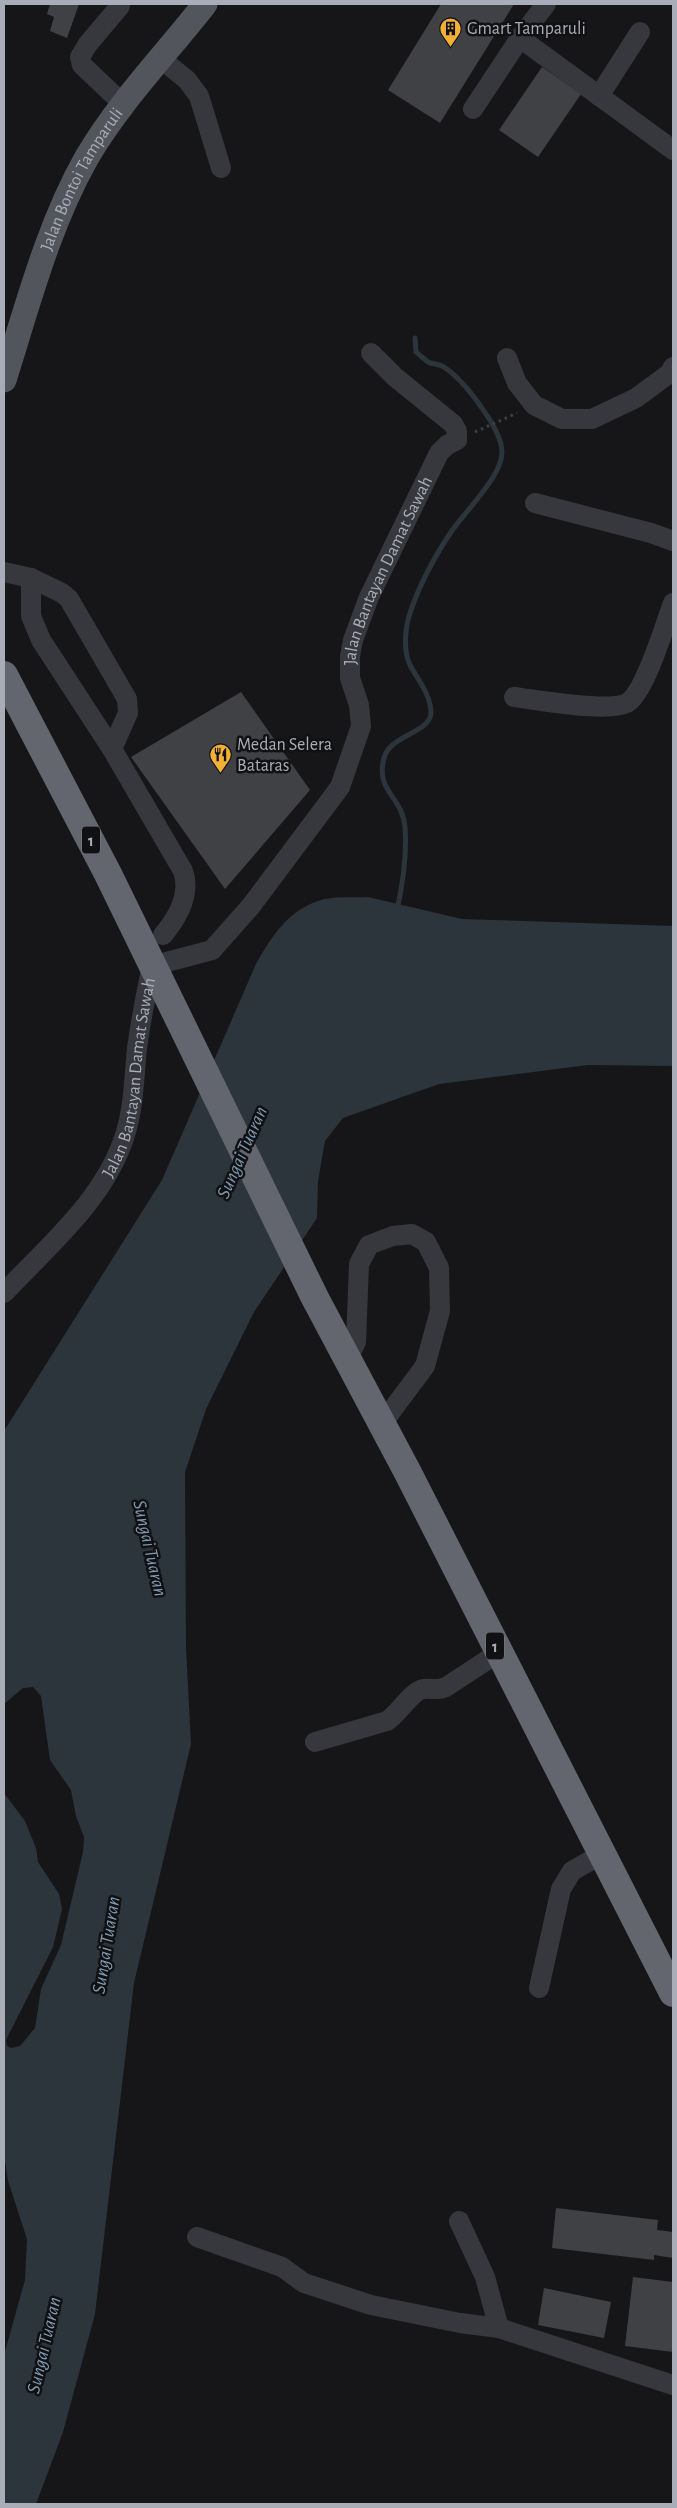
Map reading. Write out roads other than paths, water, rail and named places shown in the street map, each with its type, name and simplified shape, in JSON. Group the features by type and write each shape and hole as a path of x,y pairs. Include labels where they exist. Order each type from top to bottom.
{"highway":[{"name":"1","path":"4,675 96,850 342,1353 381,1425 673,1993"}],"main road":[{"name":"Jalan Bontoi Tamparuli","path":"4,380 46,248 66,199 88,157 122,103 205,4"}],"street":[{"path":"473,109 520,38 546,4"},
{"path":"120,6 88,44 80,57 82,65 122,103"},
{"path":"599,96 640,32"},
{"path":"520,38 599,96 670,142"},
{"path":"160,58 187,80 196,92 221,168"},
{"name":"Jalan Bantayan Damat Sawah","path":"4,1293 64,1230 92,1197 111,1167 125,1135 132,1106 138,1048 152,966 212,950 251,906 340,787 362,726 359,705 350,678 352,640 369,597 439,454 447,445 458,440 457,431 453,424 394,377 370,353"},
{"path":"507,358 517,383 534,405 562,419 592,419 636,398 670,373 673,367"},
{"path":"535,503 651,533 673,541"},
{"path":"4,562 19,575 62,593 69,599 127,699 128,712 112,749"},
{"path":"19,575 31,616 41,640 112,749 183,871 187,882 184,898 174,922 163,935"},
{"path":"514,697 610,707 628,702 642,685 673,603"},
{"path":"342,1353 353,1348 356,1342 359,1264 369,1244 393,1236 412,1234 426,1242 439,1268 440,1311 425,1366 381,1425"},
{"path":"315,1742 387,1721 397,1715 413,1694 422,1689 437,1691 446,1687 498,1653"},
{"path":"539,1988 561,1888 572,1871 602,1854"},
{"path":"459,2221 486,2278 499,2328"},
{"path":"197,2237 282,2267 304,2283 371,2305 460,2323 499,2328 673,2385"}],"water":[{"name":"Sungai Tuaran","path":"368,897 462,919 673,926 673,1066 588,1065 439,1084 343,1118 325,1141 318,1181 317,1218 254,1312 206,1409 185,1472 186,1648 191,1744 134,1983 95,2314 63,2432 36,2504 4,2504 4,2355 25,2280 27,2239 8,2181 4,2154 4,1793 25,1821 36,1848 38,1862 59,1894 62,1909 53,1947 6,2040 7,2046 11,2048 20,2046 35,2028 41,1989 61,1945 83,1852 84,1837 76,1816 71,1790 50,1760 41,1696 33,1687 23,1688 4,1704 4,1431 162,1180 256,964 268,944 290,917 309,904 332,898"}],"waterway":[{"path":"397,910 404,869 405,827 403,816 383,779 382,769 388,750 401,739 424,725 429,720 431,713 429,700 410,665 406,653 408,619 418,592 433,561 451,532 490,482 501,461 502,451 500,441 488,417 470,392 442,366 428,362 416,352 415,338"}],"place":[{"name":"Gmart Tamparuli","path":"451,47"},
{"name":"Medan Selera Bataras","path":"221,773"}]}
